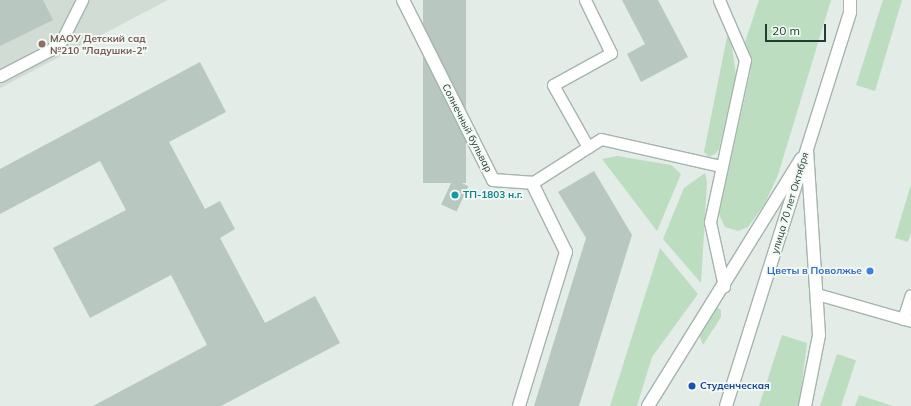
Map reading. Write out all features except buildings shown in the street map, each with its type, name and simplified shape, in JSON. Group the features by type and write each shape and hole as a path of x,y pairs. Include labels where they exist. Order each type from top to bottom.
{"street":[{"name":"Солнечный бульвар","path":"403,0 493,180 532,183"},
{"name":"улица 70 лет Октября","path":"726,406 807,150 850,6 857,0"},
{"path":"648,406 724,286 807,150"},
{"path":"805,406 819,335 807,150"},
{"path":"519,406 566,252 532,183"}],"lane":[{"path":"0,76 50,50 62,40 82,0"},
{"path":"585,0 611,53 553,85 588,147"},
{"path":"719,0 745,60 710,222 724,286"},
{"path":"532,183 601,139 721,166"},
{"path":"817,294 907,320 911,294"}],"shaded area":[{"name":"МАОУ Детский сад №210 \"Ладушки-2\"","path":"0,0 168,0 0,88"}],"green space":[{"path":"759,0 831,0 778,175 765,203 748,227 738,231 725,227 719,214 751,69 744,45"},
{"path":"883,0 902,0 875,91 856,85"},
{"path":"729,27 736,75 719,149 716,153 709,157 704,152"},
{"path":"617,156 671,165 681,174 657,231 602,159"},
{"path":"705,173 707,182 701,283 663,239 684,188"},
{"path":"911,184 911,232 908,242 895,238"},
{"path":"660,248 698,294 652,357 637,406 610,406"},
{"path":"716,307 721,310 721,317 703,345 698,332"},
{"path":"782,335 807,343 799,406 759,406"},
{"path":"837,354 856,360 841,406 820,405"},
{"path":"859,395 893,406 855,406"}],"place":[{"name":"МАОУ Детский сад №210 \"Ладушки-2\"","path":"42,44"},
{"name":"ТП-1803 н.г.","path":"455,195"},
{"name":"Цветы в Поволжье","path":"870,271"},
{"name":"Студенческая","path":"692,386"}]}
